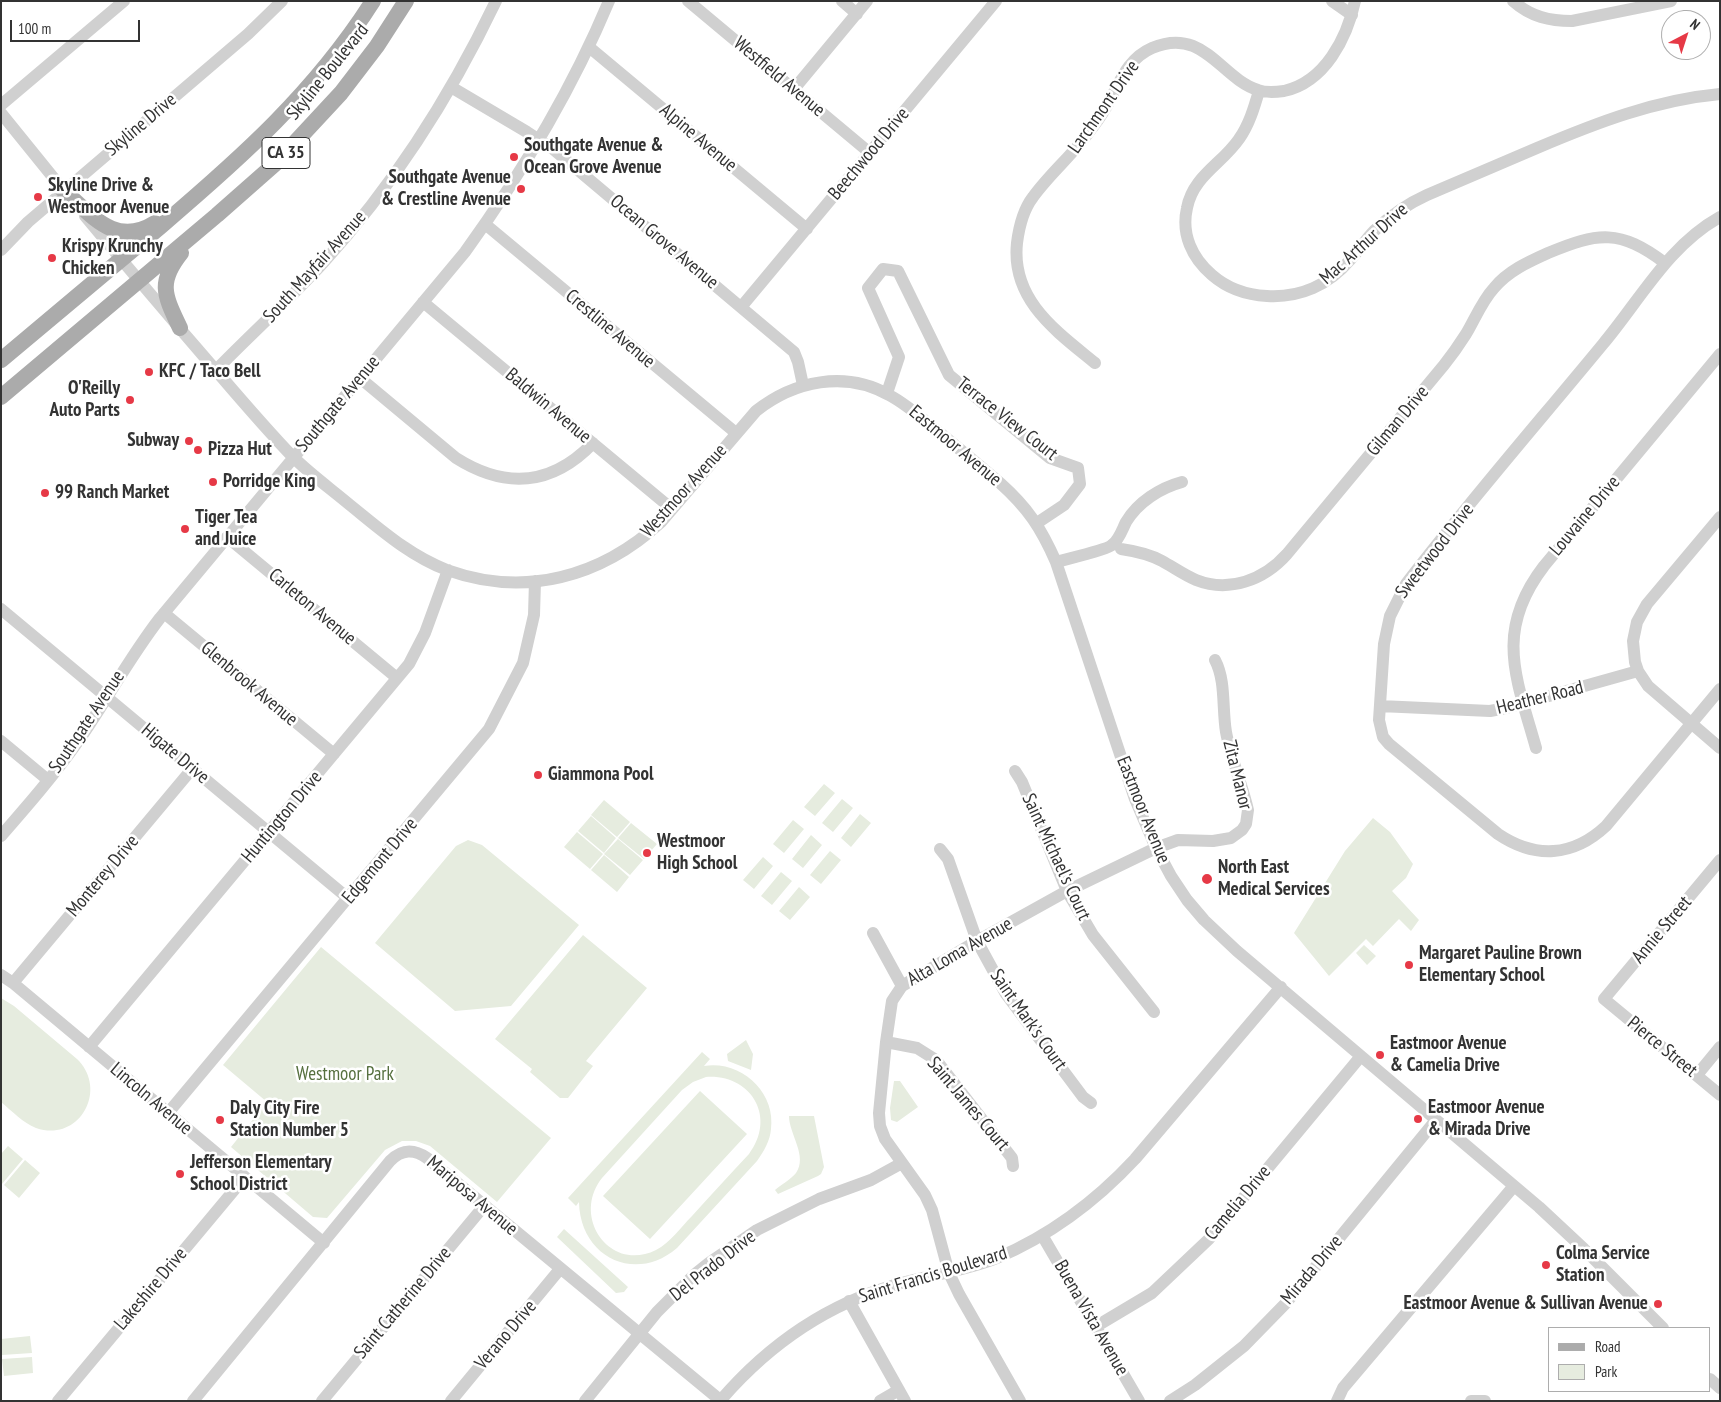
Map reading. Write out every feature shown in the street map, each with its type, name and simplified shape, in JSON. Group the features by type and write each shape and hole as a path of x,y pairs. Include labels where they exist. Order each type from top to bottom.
{"main road":[{"name":"Skyline Boulevard","path":"1,360 246,153 300,98 337,53 373,1"},
{"name":"Skyline Boulevard","path":"1,397 276,163 328,108 365,62 406,1"},
{"path":"63,190 106,226 125,233 133,233 146,228 193,199"},
{"path":"180,328 166,297 166,280 173,263 202,227"}],"street":[{"path":"1,105 124,1"},
{"name":"Skyline Drive","path":"1,250 63,190 248,34 282,1"},
{"name":"South Mayfair Avenue","path":"216,370 296,291 346,236 410,151 451,87 496,1"},
{"name":"Southgate Avenue","path":"1,836 77,742 135,651 164,613 423,302 446,277 485,224 540,140 589,47 609,1"},
{"name":"Westfield Avenue","path":"688,1 870,153"},
{"path":"842,1 857,14"},
{"path":"794,89 867,1"},
{"name":"Beechwood Drive","path":"742,306 996,1"},
{"path":"1332,1 1352,15"},
{"path":"1259,91 1287,90 1302,85 1320,72 1335,52 1347,29 1355,1"},
{"path":"1513,1 1530,14 1558,21 1572,21 1623,6 1671,1"},
{"name":"Larchmont Drive","path":"1095,363 1042,317 1032,305 1025,290 1017,263 1017,249 1021,222 1032,198 1091,129 1110,101 1128,66 1135,59 1153,48 1176,44 1197,48 1218,61 1242,82 1259,91"},
{"name":"Alpine Avenue","path":"589,47 807,229"},
{"name":"Ocean Grove Avenue","path":"451,87 540,140 742,306 794,352 804,385"},
{"name":"Mac Arthur Drive","path":"1259,91 1250,118 1238,140 1197,183 1191,194 1185,220 1190,245 1195,257 1211,274 1243,293 1274,296 1289,296 1305,292 1331,279 1342,270 1373,232 1385,221 1427,194 1628,112 1679,99 1720,94"},
{"name":"Westmoor Avenue","path":"1,113 121,259 294,458 401,546 448,570 490,580 535,581 575,573 611,559 644,537 672,509 747,420 766,403 804,385"},
{"name":"Sweetwood Drive","path":"1720,217 1695,232 1674,252 1616,329 1406,584 1394,604 1386,630 1380,729 1383,737 1390,744 1498,834 1520,847 1545,852 1556,851 1578,846 1598,834 1720,689"},
{"name":"Crestline Avenue","path":"485,224 736,433"},
{"name":"Gilman Drive","path":"1056,562 1078,555 1117,547 1149,555 1183,574 1204,583 1227,585 1254,580 1268,572 1287,554 1444,365 1466,334 1485,299 1493,288 1511,272 1535,259 1573,243 1601,237 1615,238 1640,245 1665,263"},
{"name":"Terrace View Court","path":"887,394 899,357 868,288 883,269 898,271 949,375 1050,458 1078,468 1080,484 1064,505 1037,523"},
{"name":"Baldwin Avenue","path":"423,302 672,509"},
{"name":"Louvaine Drive","path":"1536,748 1516,677 1512,644 1516,615 1521,601 1544,566 1720,354"},
{"path":"360,378 456,458 472,468 490,475 518,478 543,475 572,462 593,443"},
{"name":"Eastmoor Avenue","path":"804,385 830,381 844,382 866,386 887,394 911,409 1015,496 1037,523 1056,562 1135,798 1156,848 1187,900 1225,941 1562,1228 1662,1327"},
{"path":"1117,547 1128,519 1141,504 1167,488 1182,482"},
{"path":"1720,517 1642,613 1637,622 1633,641 1633,652 1638,671 1654,693 1720,748"},
{"name":"Carleton Avenue","path":"227,537 397,678"},
{"name":"Huntington Drive","path":"89,1047 409,664 418,648 448,570"},
{"name":"Edgemont Drive","path":"168,1113 489,729 522,663 534,615 535,581"},
{"name":"Higate Drive","path":"1,609 348,899"},
{"name":"Glenbrook Avenue","path":"164,613 334,754"},
{"name":"Zita Manor","path":"1156,848 1178,840 1222,841 1237,834 1246,824 1248,810 1231,754 1224,714 1221,678 1215,660"},
{"name":"Heather Road","path":"1380,706 1483,711 1506,708 1638,671"},
{"path":"1,741 48,780"},
{"name":"Monterey Drive","path":"13,984 192,768"},
{"name":"Saint Michael's Court","path":"1015,771 1022,782 1067,892 1092,934 1154,1012"},
{"name":"Alta Loma Avenue","path":"1020,1401 949,1273 932,1210 925,1195 885,1139 880,1126 879,1113 892,1000 902,986 977,941 1067,892 1156,848"},
{"name":"Saint Mark's Court","path":"940,849 948,859 977,941 1006,994 1083,1096 1091,1103"},
{"name":"Annie Street","path":"1604,1000 1720,860"},
{"path":"873,933 902,986"},
{"name":"Lincoln Avenue","path":"1,975 324,1243"},
{"name":"Saint Francis Boulevard","path":"720,1400 739,1379 779,1343 823,1314 849,1301 901,1284 949,1273 996,1258 1042,1235 1081,1210 1118,1178 1281,987"},
{"name":"Pierce Street","path":"1604,1000 1720,1095"},
{"name":"Saint James Court","path":"886,1042 917,1048 936,1060 1012,1158 1013,1166"},
{"path":"1697,1075 1720,1047"},
{"name":"Camelia Drive","path":"1095,1327 1152,1293 1209,1239 1361,1056"},
{"name":"Mirada Drive","path":"1170,1401 1195,1385 1244,1346 1286,1303 1436,1120"},
{"name":"Mariposa Avenue","path":"193,1401 390,1160 400,1153 407,1151 421,1154 720,1400"},
{"name":"Del Prado Drive","path":"585,1401 657,1312 694,1275 757,1230 819,1199 871,1180 902,1163"},
{"name":"Lakeshire Drive","path":"58,1401 245,1177"},
{"path":"1337,1401 1343,1388 1514,1186"},
{"name":"Saint Catherine Drive","path":"322,1401 484,1206"},
{"name":"Buena Vista Avenue","path":"1042,1235 1139,1401"},
{"name":"Verano Drive","path":"451,1401 560,1269"},
{"path":"849,1301 902,1395 880,1401"},
{"path":"1471,1401 1485,1401"}],"green space":[{"path":"824,784 835,793 815,816 804,807"},
{"path":"842,799 853,808 833,832 822,823"},
{"path":"604,800 630,822 617,837 591,815"},
{"path":"860,814 871,823 851,847 841,838"},
{"path":"591,816 616,838 604,853 578,831"},
{"path":"1373,818 1390,832 1413,864 1406,878 1392,891 1419,920 1411,931 1399,919 1373,946 1366,939 1329,976 1294,933 1345,851"},
{"path":"793,820 804,829 784,853 773,844"},
{"path":"631,823 657,844 644,859 618,838"},
{"path":"577,832 603,854 590,869 564,847"},
{"path":"811,835 822,845 803,868 792,859"},
{"path":"618,839 643,860 630,875 604,854"},
{"path":"468,840 482,845 579,925 511,1006 455,1011 375,943 456,846"},
{"path":"830,851 841,860 821,884 810,875"},
{"path":"604,855 629,877 617,892 591,870"},
{"path":"763,857 773,866 754,889 743,880"},
{"path":"781,872 792,881 772,905 761,896"},
{"path":"799,887 810,897 790,920 779,911"},
{"path":"583,935 647,988 586,1061 593,1066 568,1098 560,1098 530,1072 532,1069 495,1039"},
{"path":"1364,945 1376,956 1367,965 1356,953"},
{"name":"Westmoor Park","path":"321,947 551,1138 497,1202 430,1146 416,1141 402,1141 385,1150 327,1218 313,1217 231,1147 267,1102 223,1065"},
{"path":"1,998 14,1006 77,1059 86,1071 90,1085 85,1111 76,1121 65,1128 51,1131 31,1126 1,1102"},
{"path":"746,1040 753,1054 751,1070 728,1061 727,1054"},
{"path":"702,1052 710,1059 704,1066 718,1065 731,1068 753,1081 762,1091 771,1115 771,1129 766,1146 757,1161 677,1248 661,1259 644,1264 628,1264 613,1259 599,1250 589,1237 582,1221 579,1202 576,1206 568,1198","holes":["706,1077 722,1078 736,1083 747,1090 755,1100 760,1113 757,1140 749,1154 661,1247 639,1255 624,1254 611,1248 600,1237 593,1224 591,1209 594,1193 602,1178 682,1090 693,1082"]},
{"path":"894,1081 900,1081 918,1107 897,1122 891,1120 890,1108"},
{"path":"700,1091 747,1134 650,1239 603,1196"},
{"path":"789,1116 814,1116 824,1167 818,1176 778,1194 775,1190 796,1173 800,1159"},
{"path":"8,1146 23,1159 2,1184 1,1154"},
{"path":"25,1160 40,1173 19,1198 4,1185"},
{"path":"564,1229 628,1287 624,1292 616,1293 557,1237"},
{"path":"30,1336 32,1353 2,1355 1,1339"},
{"path":"32,1357 33,1373 4,1376 2,1359"}],"place":[{"name":"Southgate Avenue & Ocean Grove Avenue","path":"514,157"},
{"name":"Southgate Avenue & Crestline Avenue","path":"521,189"},
{"name":"Skyline Drive & Westmoor Avenue","path":"38,197"},
{"name":"Krispy Krunchy Chicken","path":"52,258"},
{"name":"KFC / Taco Bell","path":"149,372"},
{"name":"O'Reilly Auto Parts","path":"130,400"},
{"name":"Subway","path":"189,441"},
{"name":"Pizza Hut","path":"198,450"},
{"name":"Porridge King","path":"213,482"},
{"name":"99 Ranch Market","path":"45,493"},
{"name":"Tiger Tea and Juice","path":"185,529"},
{"name":"Giammona Pool","path":"538,775"},
{"name":"Westmoor High School","path":"647,853"},
{"name":"North East Medical Services","path":"1207,879"},
{"name":"Margaret Pauline Brown Elementary School","path":"1409,965"},
{"name":"Eastmoor Avenue & Camelia Drive","path":"1380,1055"},
{"name":"Eastmoor Avenue & Mirada Drive","path":"1418,1119"},
{"name":"Daly City Fire Station Number 5","path":"220,1120"},
{"name":"Jefferson Elementary School District","path":"180,1174"},
{"name":"Colma Service Station","path":"1546,1265"},
{"name":"Eastmoor Avenue & Sullivan Avenue","path":"1658,1304"}]}
